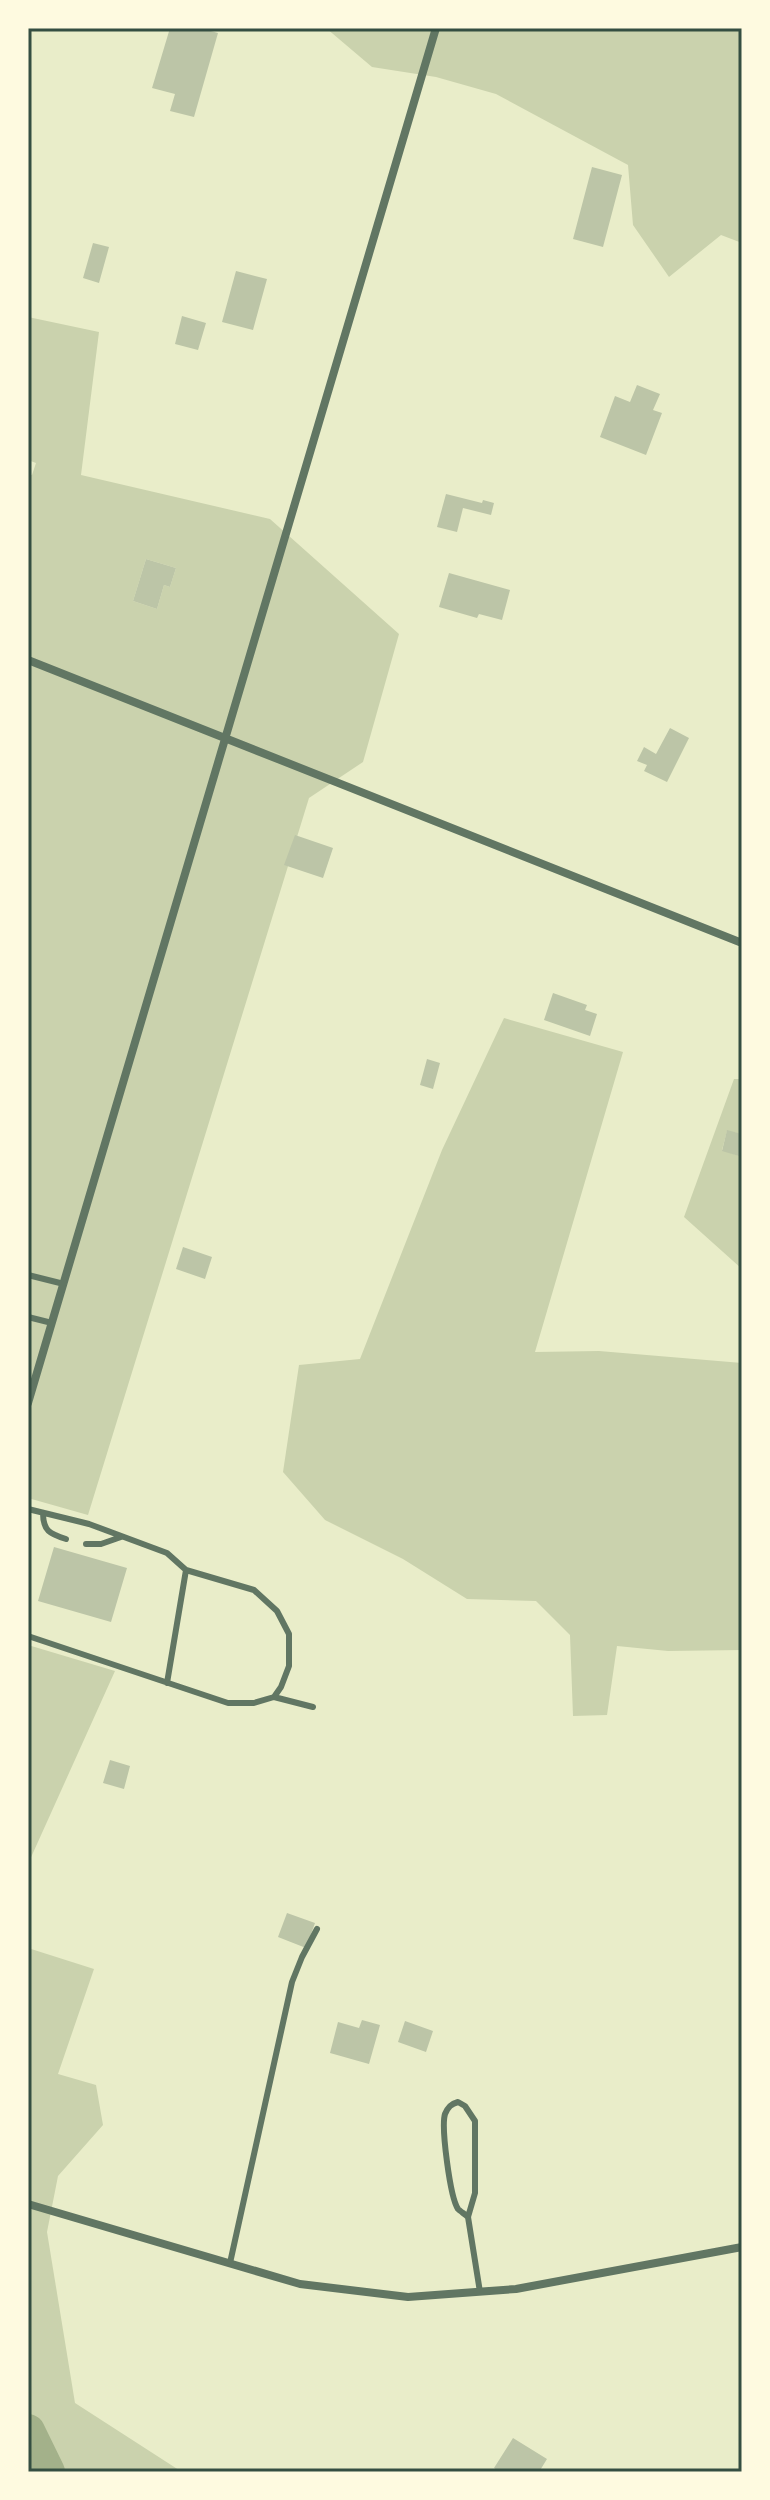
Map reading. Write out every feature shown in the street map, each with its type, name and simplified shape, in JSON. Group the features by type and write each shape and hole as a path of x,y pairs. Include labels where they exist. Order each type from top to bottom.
{"street":[{"path":"28,1403 436,28"},
{"path":"28,660 742,943"},
{"path":"28,2204 300,2284 408,2297 516,2289 742,2247"}],"lane":[{"path":"28,1275 64,1284"},
{"path":"28,1317 52,1323"},
{"path":"28,1509 89,1524 171,1555 186,1570 254,1590 277,1611 289,1634 289,1666 274,1697"},
{"path":"43,1513 43,1525 50,1534 66,1539"},
{"path":"86,1544 101,1544 122,1537"},
{"path":"167,1683 186,1570"},
{"path":"28,1636 228,1703 254,1703 274,1697 313,1707"},
{"path":"230,2263 292,1982 317,1929"},
{"path":"468,2217 459,2210 454,2197 444,2124 446,2111 458,2102 465,2106 475,2121 475,2193 468,2217 480,2292"}],"green space":[{"path":"326,28 742,28 742,243 721,235 669,277 633,225 628,165 496,94 436,77 372,67"},
{"path":"28,317 99,332 81,475 270,519 399,634 363,762 309,798 88,1515 28,1498 28,474 32,475 36,463 28,460","holes":["146,559 176,568 170,587 164,585 157,609 133,601"]},
{"path":"504,1018 623,1052 535,1352 599,1351 742,1363 742,1650 668,1651 617,1646 607,1715 573,1716 570,1635 536,1601 467,1599 403,1559 325,1520 283,1472 299,1365 360,1359 442,1150"},
{"path":"734,1079 742,1079 742,1134 727,1131 722,1150 742,1157 742,1269 684,1217"},
{"path":"28,1645 115,1671 28,1864"},
{"path":"28,1948 94,1969 58,2074 96,2085 103,2125 58,2176 47,2232 75,2403 182,2472 28,2472"}],"building":[{"path":"170,28 200,28 218,33 194,117 170,111 175,94 152,88"},
{"path":"592,167 622,175 603,247 573,239"},
{"path":"93,243 109,247 99,283 83,278"},
{"path":"236,271 267,279 253,330 222,322"},
{"path":"182,316 206,323 198,350 175,344"},
{"path":"637,385 660,394 653,410 662,413 646,455 600,437 615,396 630,402"},
{"path":"446,494 494,503 491,515 463,508 457,532 437,527"},
{"path":"146,559 176,568 170,587 164,585 157,609 133,601"},
{"path":"449,573 510,590 502,620 479,614 477,618 439,607"},
{"path":"670,728 689,738 667,782 644,771 647,765 637,761 644,747 656,754"},
{"path":"295,835 333,848 323,878 284,865"},
{"path":"553,993 587,1005 585,1010 597,1014 590,1036 544,1020"},
{"path":"427,1059 440,1063 433,1089 420,1085"},
{"path":"727,1130 742,1134 742,1157 722,1151"},
{"path":"183,1247 212,1257 205,1279 176,1269"},
{"path":"54,1547 127,1568 111,1622 38,1601"},
{"path":"110,1760 130,1766 124,1789 103,1783"},
{"path":"287,1913 315,1923 306,1948 278,1937"},
{"path":"362,2020 380,2025 369,2064 330,2053 338,2022 359,2028"},
{"path":"405,2021 433,2031 426,2052 398,2042"},
{"path":"513,2438 547,2459 539,2472 500,2472 494,2468"}],"waterway":[{"path":"28,2431 48,2472"}]}
